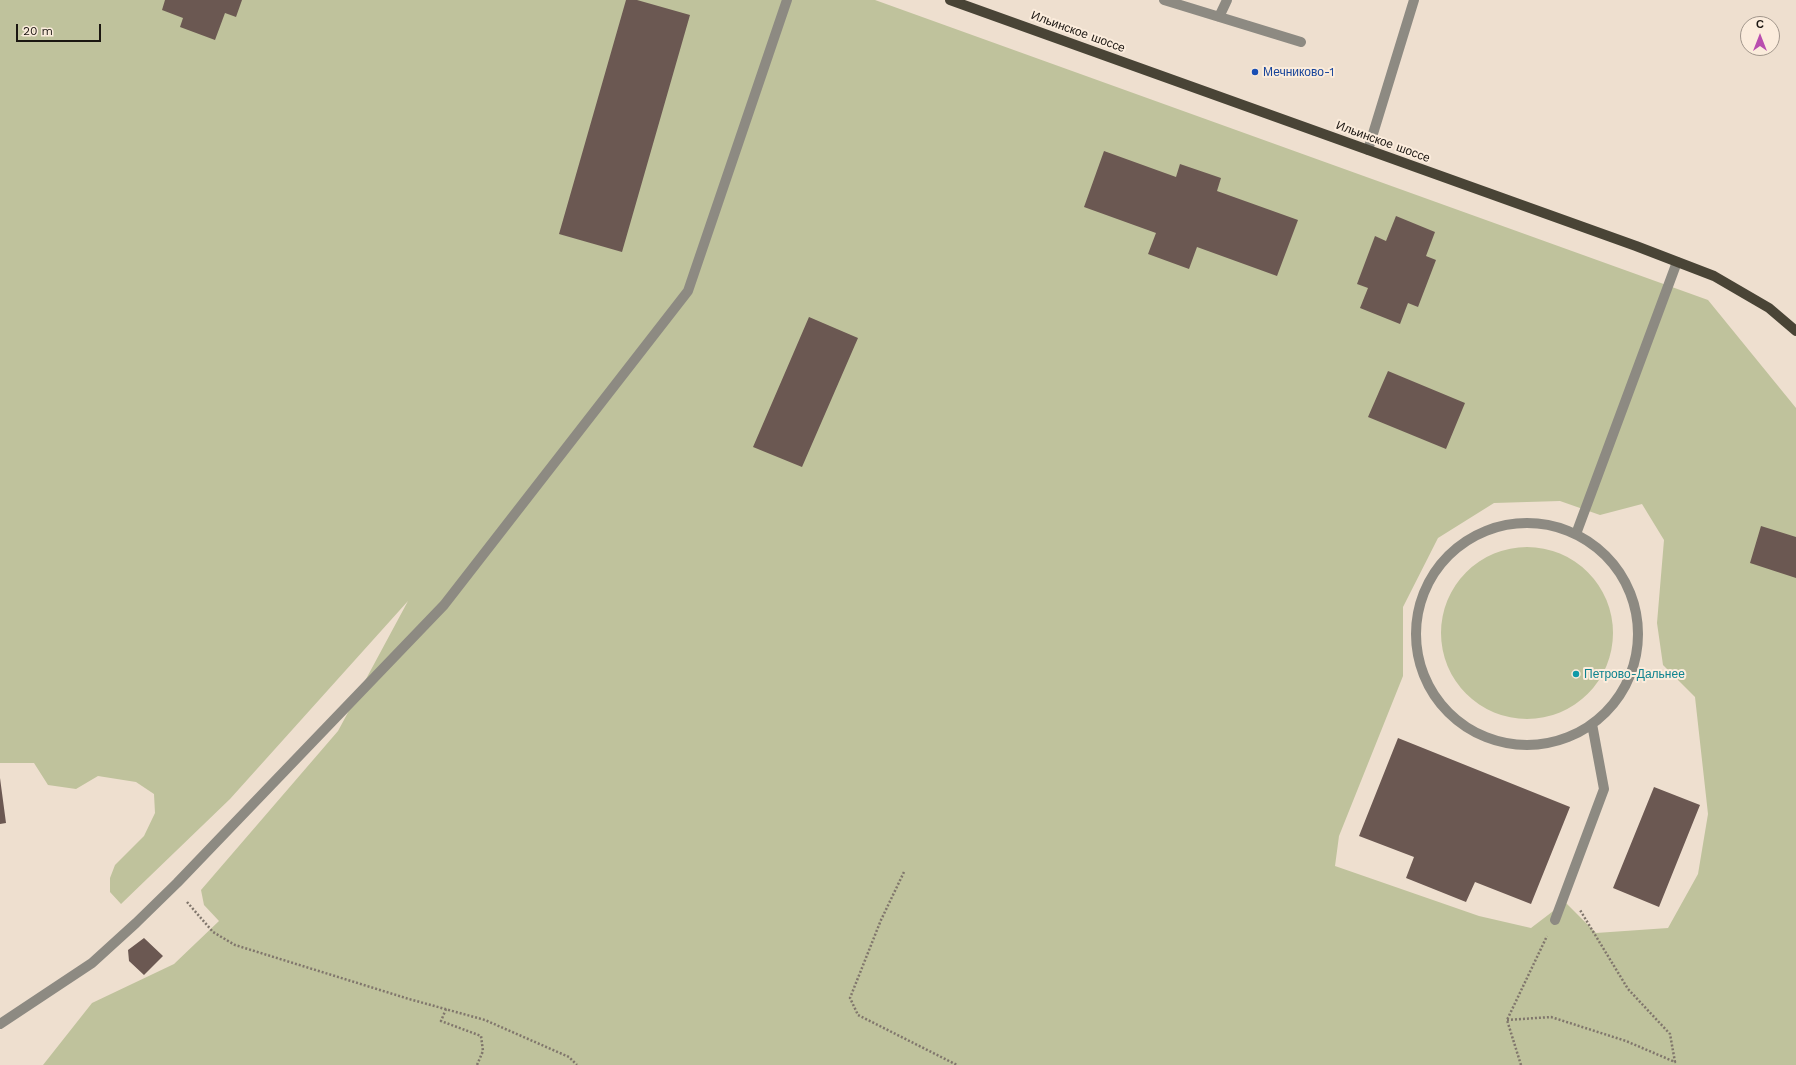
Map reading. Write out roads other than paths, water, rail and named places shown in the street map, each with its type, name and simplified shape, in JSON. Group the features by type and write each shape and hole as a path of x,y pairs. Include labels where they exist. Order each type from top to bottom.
{"main road":[{"name":"Ильинское шоссе","path":"950,0 1677,262 1721,280 1769,308 1796,331"}],"street":[{"path":"0,1024 92,963 136,923 177,883 444,605 688,291 787,0"},
{"path":"1164,0 1301,42"},
{"path":"1219,17 1226,0"},
{"path":"1368,150 1414,0"},
{"path":"1576,534 1677,262"},
{"path":"1524,523 1546,524 1576,534 1604,553 1618,569 1629,588 1636,609 1638,631 1637,652 1631,673 1621,692 1608,710 1592,724 1573,734 1552,742 1531,744 1509,743 1488,737 1468,727 1451,714 1437,698 1426,679 1419,659 1417,637 1418,615 1424,594 1434,575 1447,558 1463,543 1482,532 1502,526 1524,523"},
{"path":"1555,920 1604,789 1592,724"}],"place":[{"name":"Мечниково-1","path":"1255,72"},
{"name":"Петрово-Дальнее","path":"1576,674"}]}
